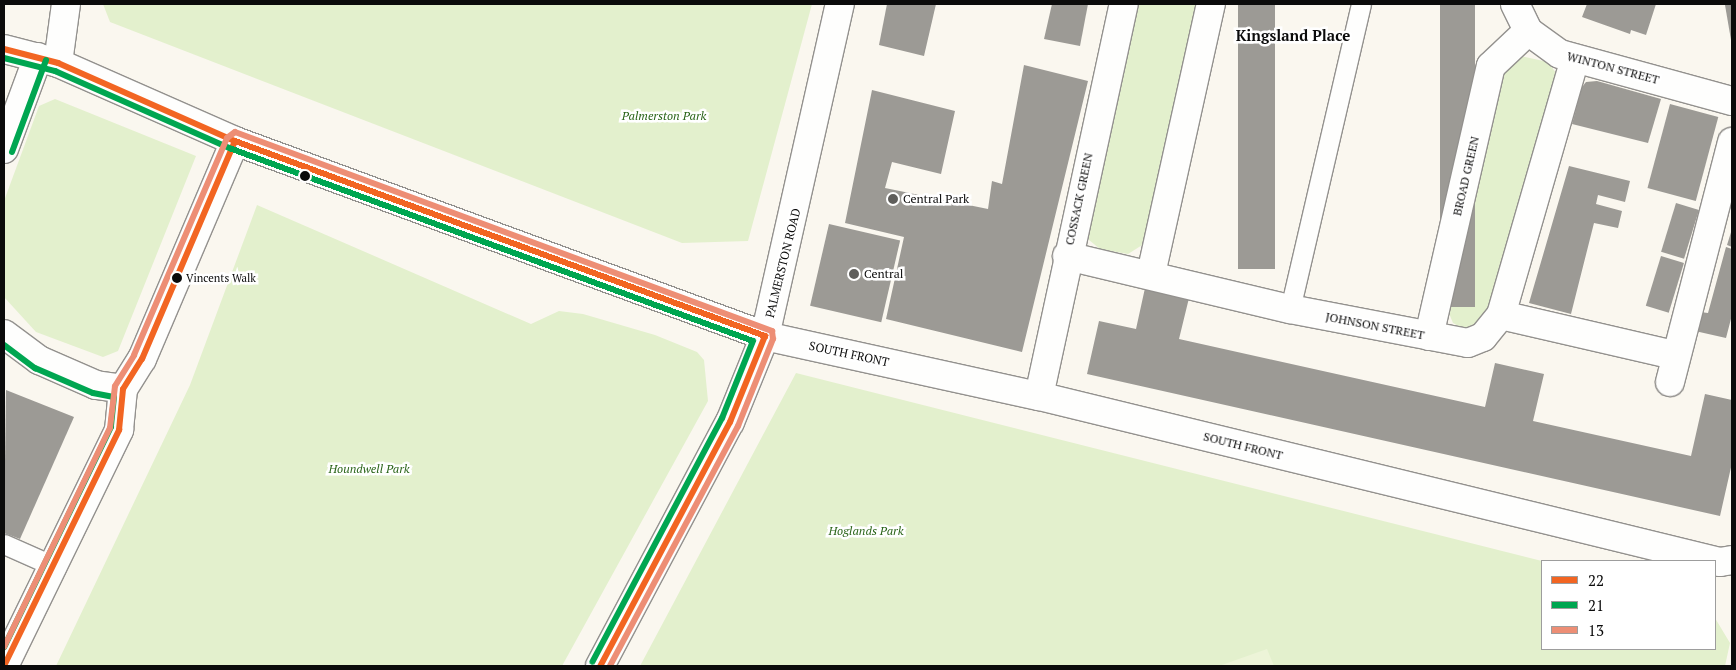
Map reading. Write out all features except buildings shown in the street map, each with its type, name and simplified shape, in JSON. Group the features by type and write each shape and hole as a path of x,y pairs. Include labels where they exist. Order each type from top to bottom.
{"street":[{"path":"4,149 48,60 66,4"},
{"name":"PALMERSTON ROAD","path":"600,666 730,422 765,336 840,4"},
{"name":"COSSACK GREEN","path":"1039,396 1067,256 1124,4"},
{"path":"1151,274 1211,4"},
{"name":"WINTON STREET","path":"1515,4 1528,31 1547,47 1575,58 1732,101"},
{"name":"BROAD GREEN","path":"1429,336 1491,66 1528,31"},
{"name":"SOUTH FRONT","path":"4,49 48,60 235,140 765,336 1039,396 1708,560"},
{"path":"1575,58 1501,315 1674,355"},
{"path":"4,666 56,567 119,430 123,389 142,359 235,140"},
{"path":"1670,382 1674,355 1732,142"},
{"name":"JOHNSON STREET","path":"1067,256 1151,274 1290,309 1468,343 1484,337 1501,315"},
{"path":"4,334 39,360 96,385 123,389"}],"lane":[{"path":"1290,309 1361,4"},
{"path":"4,544 56,567"}],"green space":[{"name":"Palmerston Park","path":"103,4 812,4 748,241 682,243 110,22"},
{"path":"1136,4 1199,4 1147,242 1128,254 1100,249 1089,240 1087,226"},
{"path":"1520,56 1548,62 1556,73 1556,87 1492,303 1482,319 1466,330 1453,323 1448,311 1499,81 1507,65"},
{"path":"55,99 196,156 118,351 103,357 36,332 4,297 4,201 39,106"},
{"name":"Houndwell Park","path":"257,205 531,324 559,311 583,314 655,335 697,352 704,360 708,401 562,666 56,666 190,385"},
{"name":"Hoglands Park","path":"796,373 1541,561 1541,650 1716,650 1716,620 1730,643 1725,666 640,666"},
{"path":"1267,649 1274,666 1219,666"}],"transit line":[{"name":"22","path":"4,49 58,63 235,141 765,336 730,422 600,666"},
{"name":"21","path":"4,58 55,71 232,149 753,341 722,418 592,662"},
{"name":"21","path":"12,152 46,60"},
{"name":"13","path":"4,647 110,428 115,386 134,355 227,138 235,132 772,331 773,339 738,426 610,666"},
{"name":"22","path":"4,666 119,430 123,389 142,359 235,141"},
{"name":"21","path":"4,345 35,368 93,393 114,397 111,427 4,647"}],"place":[{"name":"Central Park","path":"893,199"},
{"name":"Central","path":"854,274"},
{"name":"Vincents Walk","path":"177,278"}],"district":[{"name":"Kingsland Place","path":"1293,36"}]}
